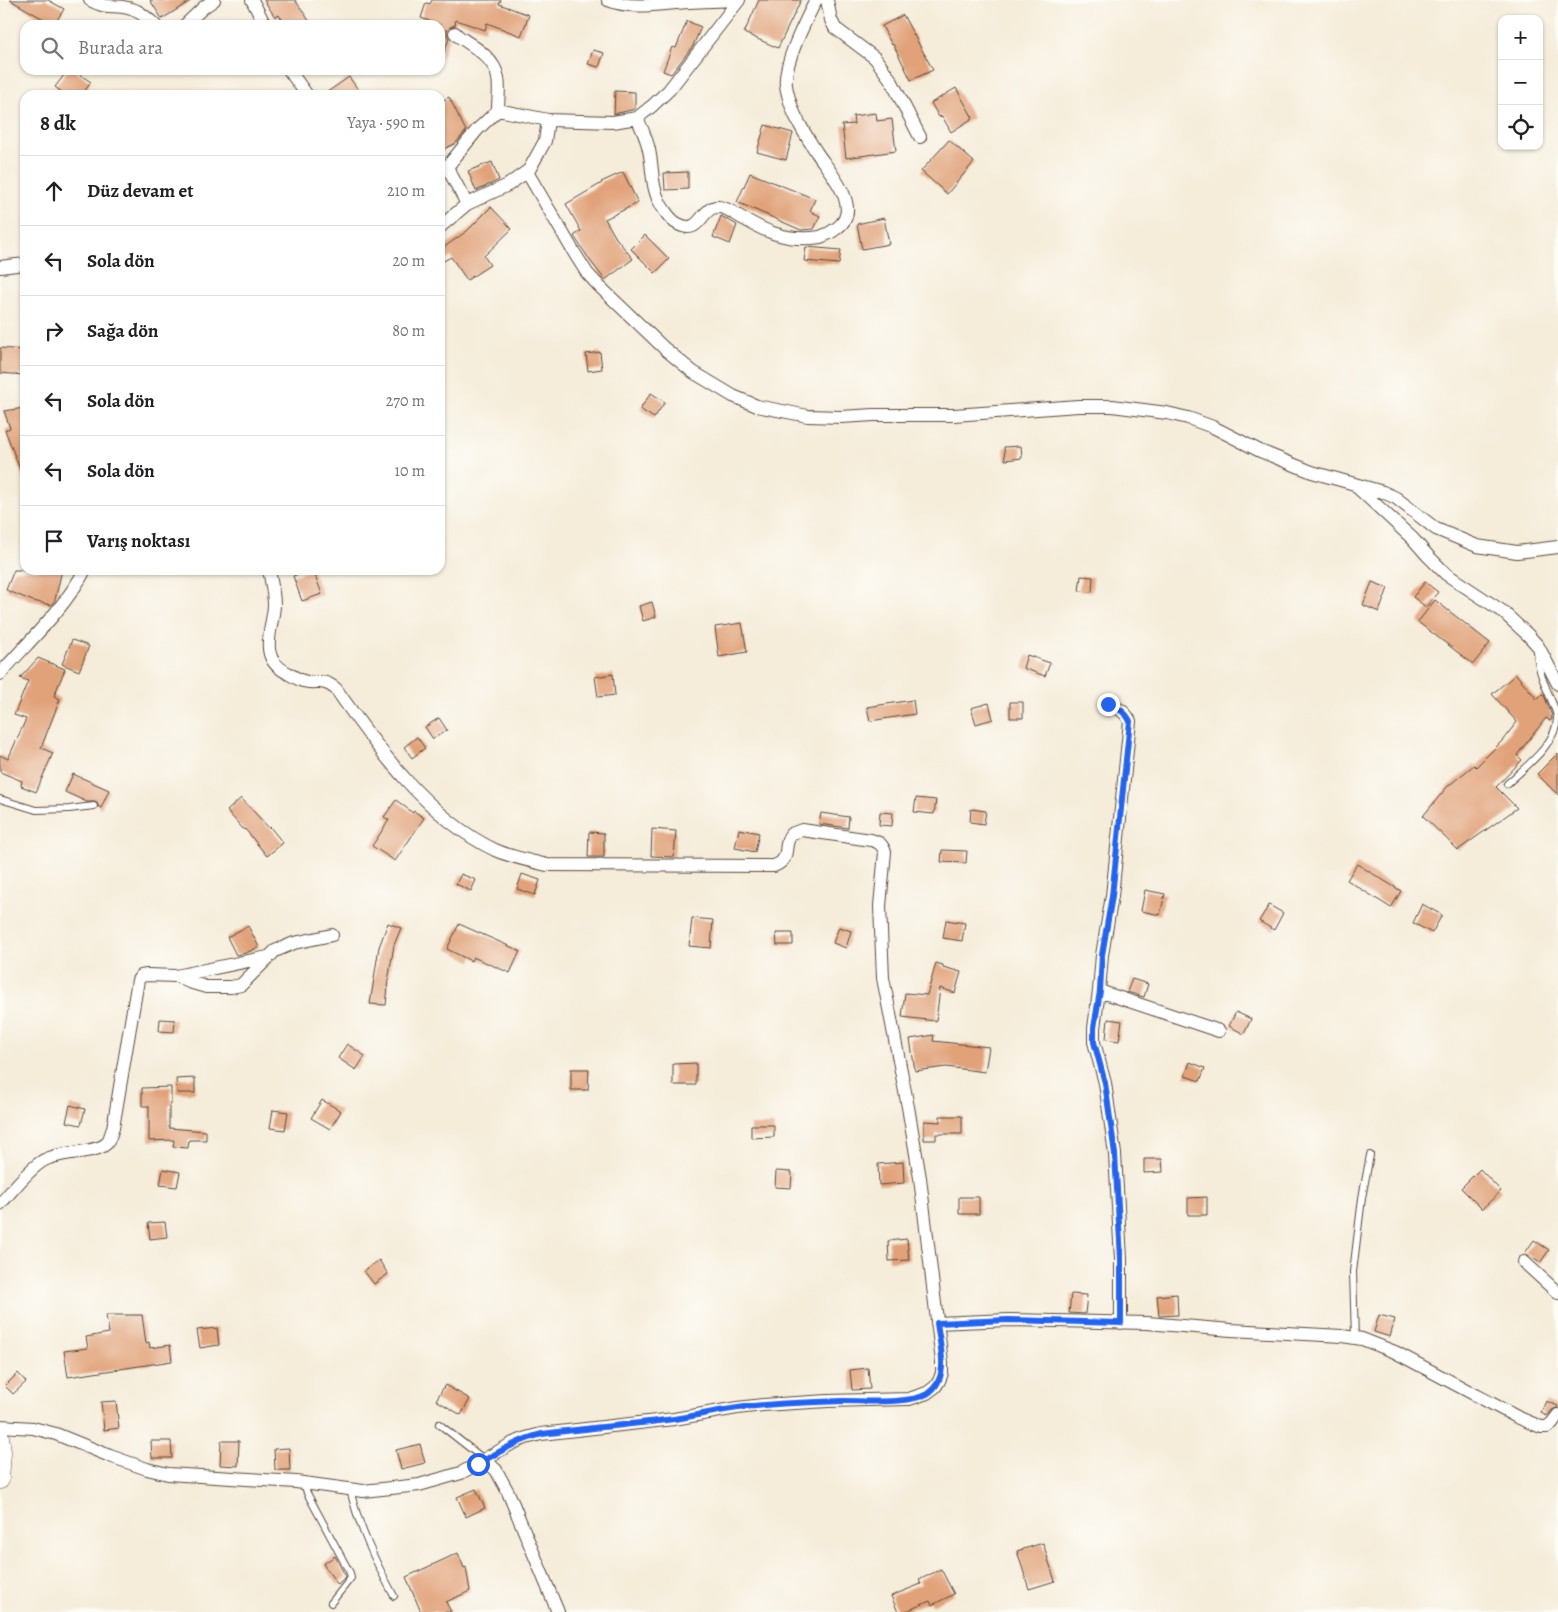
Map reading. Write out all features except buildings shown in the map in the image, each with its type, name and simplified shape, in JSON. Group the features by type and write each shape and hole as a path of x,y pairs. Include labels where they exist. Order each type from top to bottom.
{"street":[{"path":"90,0 104,6 130,8 140,12 149,20"},
{"path":"190,20 214,0"},
{"path":"252,0 262,20"},
{"path":"608,0 623,5 657,6 675,3 739,0"},
{"path":"498,110 548,120 613,122 637,118 669,90 739,0"},
{"path":"637,118 650,151 655,194 672,221 681,226 692,228 708,210 715,207 725,208 766,232 780,236 804,239 824,236 833,231 845,220 845,198 838,182 795,116 786,84 788,65 816,0"},
{"path":"827,0 831,20 835,28 875,58 891,80 920,137"},
{"path":"445,165 498,110 498,79 496,70 482,52 455,32"},
{"path":"293,75 303,90"},
{"path":"445,222 467,204 508,185 527,172 545,141 548,120"},
{"path":"445,168 467,204"},
{"path":"527,172 574,254 599,286 665,349 693,372 733,396 757,406 808,416 954,415 1078,406 1139,408 1167,412 1213,427 1240,442 1312,472 1383,492 1396,498 1436,529 1477,546 1517,552 1558,547"},
{"path":"0,267 20,265"},
{"path":"1355,485 1413,539 1446,574 1502,611 1528,635 1538,646 1558,684"},
{"path":"0,674 51,617 83,575"},
{"path":"0,1426 34,1428 56,1434 128,1462 168,1474 304,1483 363,1491 419,1485 461,1473 513,1443 542,1434 674,1419 763,1405 828,1401 909,1400 920,1397 935,1387 942,1373 920,1178 882,978 880,906 885,852 883,846 879,842 871,840 802,830 790,834 784,860 774,866 547,865 496,850 454,824 408,783 364,730 336,689 330,684 321,681 302,681 281,670 274,662 270,655 268,641 274,604 270,575"},
{"path":"1108,704 1120,708 1127,714 1130,721 1112,896 1102,955 1100,991 1094,1028 1094,1042 1105,1083 1115,1154 1121,1259 1121,1323"},
{"path":"176,976 206,987 241,985 275,951 285,946 332,935"},
{"path":"0,1204 29,1171 42,1161 67,1153 102,1146 108,1142 113,1128 138,980 141,976 176,976 268,957"},
{"path":"1100,991 1219,1031"},
{"path":"1524,1262 1558,1293"},
{"path":"937,1323 1008,1320 1147,1323 1231,1330 1322,1334 1362,1339 1395,1352 1541,1428 1552,1424 1558,1414"},
{"path":"0,1436 2,1452 0,1480"},
{"path":"485,1460 496,1470 508,1492 558,1612"}],"lane":[{"path":"1506,784 1546,746 1552,736 1555,725 1556,717 1553,704 1538,665 1538,646"},
{"path":"0,799 36,810 94,806"},
{"path":"1355,1338 1353,1272 1362,1198 1370,1155"},
{"path":"438,1424 485,1460"},
{"path":"304,1483 307,1493 350,1573 350,1578 331,1603"},
{"path":"350,1489 364,1536 394,1596"}],"route":[{"path":"478,1464 513,1443 542,1434 674,1419 763,1405 828,1401 909,1400 920,1397 935,1387 942,1373 937,1323 1008,1320 1121,1323 1121,1259 1115,1154 1105,1083 1094,1042 1094,1028 1100,991 1102,955 1112,896 1130,721 1127,714 1120,708 1108,704"}]}
